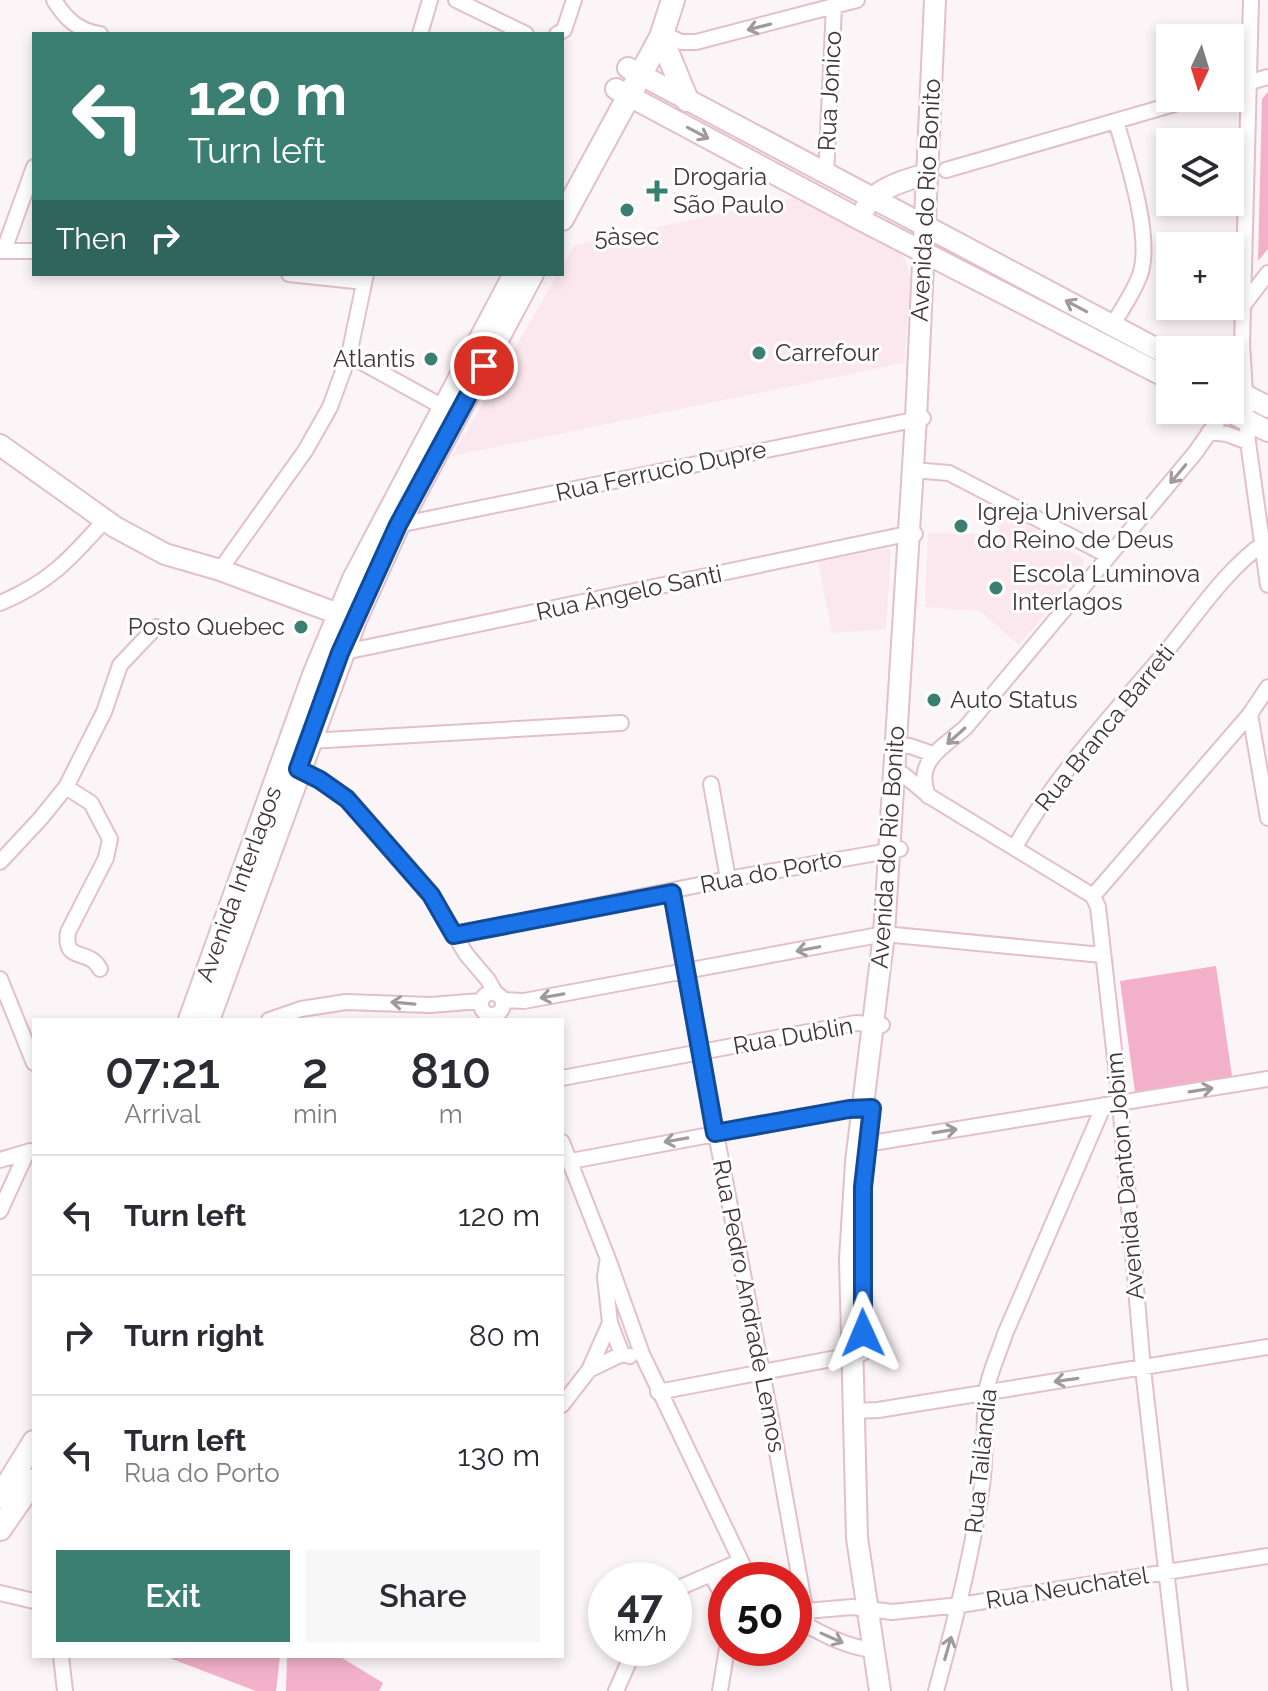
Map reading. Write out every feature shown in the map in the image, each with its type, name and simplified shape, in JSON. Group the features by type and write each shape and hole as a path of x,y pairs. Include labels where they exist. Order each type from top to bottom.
{"main road":[{"path":"634,72 660,0"},
{"path":"564,215 623,92 662,35 673,0"},
{"name":"Avenida do Rio Bonito","path":"930,229 936,172 935,0"},
{"name":"Avenida do Rio Bonito","path":"891,1691 857,1538 859,1410 850,1259 890,934 944,0"},
{"path":"662,35 687,100"},
{"path":"634,72 1156,349"},
{"path":"564,186 623,92"},
{"path":"623,92 861,220 1156,372"},
{"path":"861,220 870,199 911,179 936,172"},
{"name":"Avenida Interlagos","path":"209,1018 340,653 354,579 514,276"},
{"name":"Avenida Interlagos","path":"191,1018 314,675 531,276"},
{"path":"1244,394 1268,407"},
{"path":"1246,419 1268,431"},
{"path":"0,445 105,520 165,554 220,570 347,617"},
{"path":"0,1497 32,1445"},
{"path":"0,1529 32,1483"},
{"name":"Avenida do Rio Bonito","path":"872,1609 873,1650 880,1691"}],"street":[{"path":"54,0 70,21 89,32"},
{"path":"421,32 430,0"},
{"path":"456,0 479,5 523,32"},
{"path":"662,35 681,42 696,42 857,0"},
{"path":"1244,233 1251,0"},
{"path":"560,32 572,6"},
{"name":"Rua Jonico","path":"826,175 834,6"},
{"path":"1244,84 1268,77"},
{"path":"936,172 1156,109"},
{"path":"1112,325 1139,276 1143,260 1142,232 1133,184 1116,121"},
{"path":"32,172 2,251 32,251"},
{"path":"1244,305 1268,273"},
{"path":"220,570 321,425 349,355 365,278 327,276"},
{"path":"349,355 443,407"},
{"path":"1244,413 1266,541 1268,585"},
{"name":"Rua Ferrucio Dupre","path":"398,525 920,418"},
{"path":"929,796 923,779 933,754 966,727 1195,453 1215,424"},
{"path":"1209,432 1227,434 1248,442"},
{"path":"917,470 949,473 1109,556"},
{"path":"0,603 25,593 65,565 105,520"},
{"name":"Rua Ângelo Santi","path":"340,653 913,534"},
{"name":"Rua Branca Barreti","path":"1015,847 1051,789 1234,567 1266,541"},
{"path":"0,862 66,787 104,712 120,665 156,627"},
{"path":"900,773 929,796 1093,896 1250,714 1268,687"},
{"path":"1250,714 1268,818"},
{"path":"309,741 621,723"},
{"path":"901,746 933,754"},
{"path":"298,769 347,799 431,895 494,1007"},
{"path":"711,784 728,879"},
{"path":"66,787 91,803 110,839 106,858 68,932 66,945 70,950 93,960 100,969"},
{"name":"Rua do Porto","path":"454,935 672,893 728,879 895,849"},
{"name":"Rua Pedro Andrade Lemos","path":"672,893 761,1371 791,1562"},
{"name":"Avenida Danton Jobim","path":"1093,896 1098,907 1120,1103 1143,1369 1180,1691"},
{"path":"275,1018 301,1009 346,1002 494,1007 890,934 1102,955"},
{"path":"0,979 6,1012 32,1059"},
{"name":"Rua Dublin","path":"564,1078 856,1023 878,1024"},
{"path":"863,1142 1268,1079"},
{"name":"Rua Tailândia","path":"936,1691 960,1605 986,1461 986,1392 1005,1334 1104,1105"},
{"path":"571,1161 867,1108"},
{"path":"564,1147 658,1392 741,1561"},
{"path":"1,1156 30,1150"},
{"path":"0,1211 30,1150"},
{"path":"608,1259 605,1277 610,1323 622,1354"},
{"path":"564,1402 589,1370 610,1323"},
{"path":"589,1370 622,1354 636,1337"},
{"path":"859,1410 1143,1369 1268,1347"},
{"path":"622,1354 642,1354"},
{"path":"658,1392 857,1354"},
{"name":"Rua Neuchatel","path":"812,1615 872,1609 892,1612 960,1605 1268,1556"},
{"path":"0,1593 32,1601"},
{"path":"812,1623 848,1645 873,1650"},
{"path":"61,1658 65,1691"},
{"path":"616,1691 627,1666"},
{"path":"720,1691 724,1666"}],"shaded area":[{"path":"1268,92 1268,249 1258,261 1262,99"},
{"path":"793,198 895,248 906,260 911,279 904,363 452,456 557,276 564,276 564,264 575,245"},
{"name":"Escola Luminova Interlagos","path":"1008,513 1084,559 1083,568 1019,645 980,611 925,607 928,533 995,534"},
{"path":"887,548 891,551 886,629 832,633 818,562"},
{"path":"1216,966 1233,1083 1142,1097 1135,1092 1120,981"},
{"path":"169,1658 280,1658 276,1691 256,1691"},
{"path":"287,1658 342,1658 383,1683 379,1691 286,1691"}],"place":[{"name":"Drogaria São Paulo","path":"657,191"},
{"name":"5àsec","path":"627,210"},
{"name":"Carrefour","path":"759,353"},
{"name":"Atlantis","path":"431,359"},
{"name":"Igreja Universal do Reino de Deus","path":"961,526"},
{"name":"Escola Luminova Interlagos","path":"996,588"},
{"name":"Posto Quebec","path":"301,627"},
{"name":"Auto Status","path":"934,700"}],"route":[{"path":"484,366 398,525 340,653 298,769 347,799 431,895 454,935 672,893 715,1133 849,1109 872,1108 861,1237 863,1333"}]}
